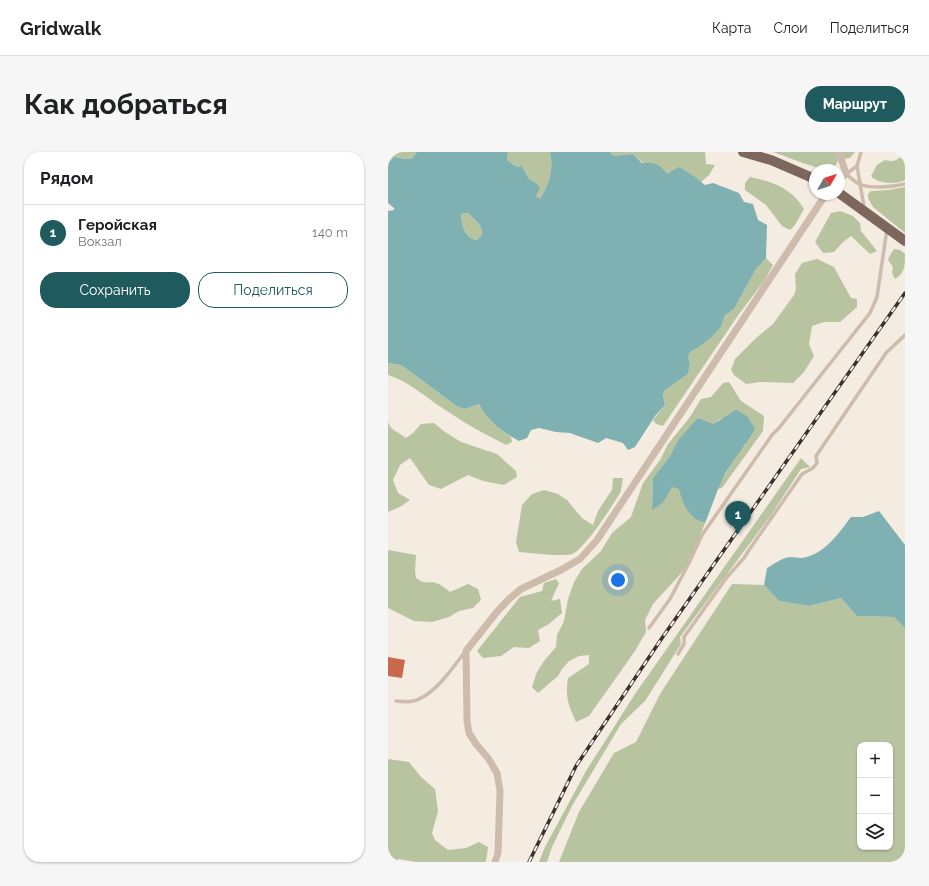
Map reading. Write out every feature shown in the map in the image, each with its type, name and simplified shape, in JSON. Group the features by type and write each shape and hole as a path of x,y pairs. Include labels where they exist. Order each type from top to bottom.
{"main road":[{"path":"742,152 771,160 809,176"},
{"path":"845,197 905,241"}],"street":[{"path":"839,152 846,174"},
{"path":"495,862 498,853 500,790 497,772 469,733 467,721 466,651 509,599 521,589 580,559 597,540 822,200"}],"lane":[{"path":"861,152 857,166 865,211"},
{"path":"857,166 846,174 859,184 890,187 905,184"},
{"path":"648,628 670,599 702,536 772,434 779,428 870,313 877,297 887,228"},
{"path":"678,654 684,644 684,637 727,576 744,558 748,550 802,474 813,468 816,462 816,456 886,353 905,335"},
{"path":"396,701 405,702 421,699 440,683 466,651"}],"green space":[{"path":"388,152 417,152 414,158 406,159 394,157 388,163"},
{"path":"508,152 550,152 550,177 540,200 536,196 536,183 529,179 522,166 517,167 507,160"},
{"path":"610,152 705,152 706,164 715,165 709,175 701,182 689,176 668,174 653,169 633,154 613,156"},
{"path":"773,152 855,152 850,158 838,160 837,164 808,165"},
{"path":"905,156 905,180 897,183 887,183 878,181 871,176 877,165 885,160 894,161"},
{"path":"750,177 781,187 794,196 799,202 804,209 795,225 790,230 782,226 766,205 745,190 745,183"},
{"path":"905,187 905,233 873,207 868,198 868,194 871,191"},
{"path":"840,211 853,216 860,223 861,231 877,251 870,254 851,236 834,252 823,253 815,242 831,213"},
{"path":"468,213 478,223 482,231 482,235 477,240 469,237 463,227 461,214"},
{"path":"894,249 900,250 905,254 903,272 895,279 892,273 893,267 888,260"},
{"path":"766,258 773,265 764,281 739,314 663,426 656,424 653,420 665,405 663,394 665,390 688,374 690,364 688,357 690,352 712,337 721,327 725,315 734,309 756,269"},
{"path":"817,259 834,267 851,298 857,299 857,307 840,322 824,322 812,326 809,344 814,356 804,372 793,383 760,382 746,384 734,375 731,370 735,359 756,338 773,324 794,295 796,289 795,274 802,263"},
{"path":"388,363 401,365 458,407 465,409 479,404 485,414 501,430 511,437 512,442 506,445 490,437 467,424 410,386 388,375"},
{"path":"729,382 741,401 764,416 763,431 722,488 717,489 736,455 746,444 721,418 713,424 678,440 670,456 653,478 652,509 663,503 672,486 679,488 688,509 696,518 705,523 696,547 685,569 653,604 645,620 646,632 635,651 589,716 576,722 568,700 568,678 589,664 589,655 579,656 569,661 558,676 538,693 532,687 537,672 556,647 557,635 564,621 568,599 574,582 582,569 601,551 612,533 631,517 643,483 660,460 668,444 690,417 701,399 711,397 723,383"},
{"path":"388,422 391,428 406,438 421,424 434,423 461,442 497,454 516,471 517,477 504,485 483,481 468,475 441,489 429,485 410,458 400,465 393,480 398,493 410,500 400,507 388,512"},
{"path":"801,458 810,467 801,469 771,515 680,637 681,644 645,701 621,724 572,806 552,847 547,862 539,862 545,847 586,771 635,694"},
{"path":"613,478 623,478 620,493 598,526 577,551 568,555 519,552 516,542 522,505 532,494 544,490 558,494 567,500 582,518 593,525 598,511 612,490"},
{"path":"388,550 416,555 415,571 416,578 419,580 436,583 450,592 468,584 478,589 481,600 473,608 459,611 449,617 432,622 414,621 388,608"},
{"path":"556,579 559,583 551,601 560,599 562,613 549,624 538,630 540,641 529,648 514,647 501,656 483,658 477,651 520,597 542,591 544,583"},
{"path":"732,584 764,585 779,601 809,606 841,598 857,616 894,617 905,628 905,862 559,862 579,812 614,753 636,742 660,694"},
{"path":"388,759 409,762 421,777 435,789 438,811 432,833 435,840 448,850 466,848 479,842 488,847 486,862 416,862 399,859 394,862 388,862"}],"water":[{"path":"417,152 508,152 507,160 517,167 522,166 529,179 536,183 540,188 536,196 540,199 550,177 550,152 610,152 613,156 633,154 642,163 650,162 656,164 667,174 679,167 705,185 713,183 739,193 744,202 753,204 758,220 767,225 766,258 756,269 734,309 725,315 721,327 712,337 690,352 688,357 690,364 688,374 665,390 663,394 665,405 655,416 635,447 628,450 623,443 606,438 598,443 570,433 556,432 539,428 531,430 527,438 519,441 496,426 479,404 465,409 458,407 401,365 388,363 388,211 394,210 394,208 388,203 388,163 394,157 406,159 413,158","holes":["468,213 481,228 482,235 477,240 469,237 464,230 461,214"]},
{"path":"736,410 747,416 755,429 725,474 705,523 694,518 690,514 682,500 679,489 672,487 663,503 652,510 653,478 670,456 678,440 698,418 713,424"},
{"path":"879,511 905,545 905,628 894,617 857,616 841,598 809,606 779,601 764,585 767,568 778,561 790,557 802,558 817,553 830,542 851,517 863,517"}],"building":[{"path":"388,657 405,660 402,678 388,676"}],"railway":[{"path":"529,862 576,766 662,638 905,293"}],"place":[{"name":"Геройская","path":"738,534"}]}
